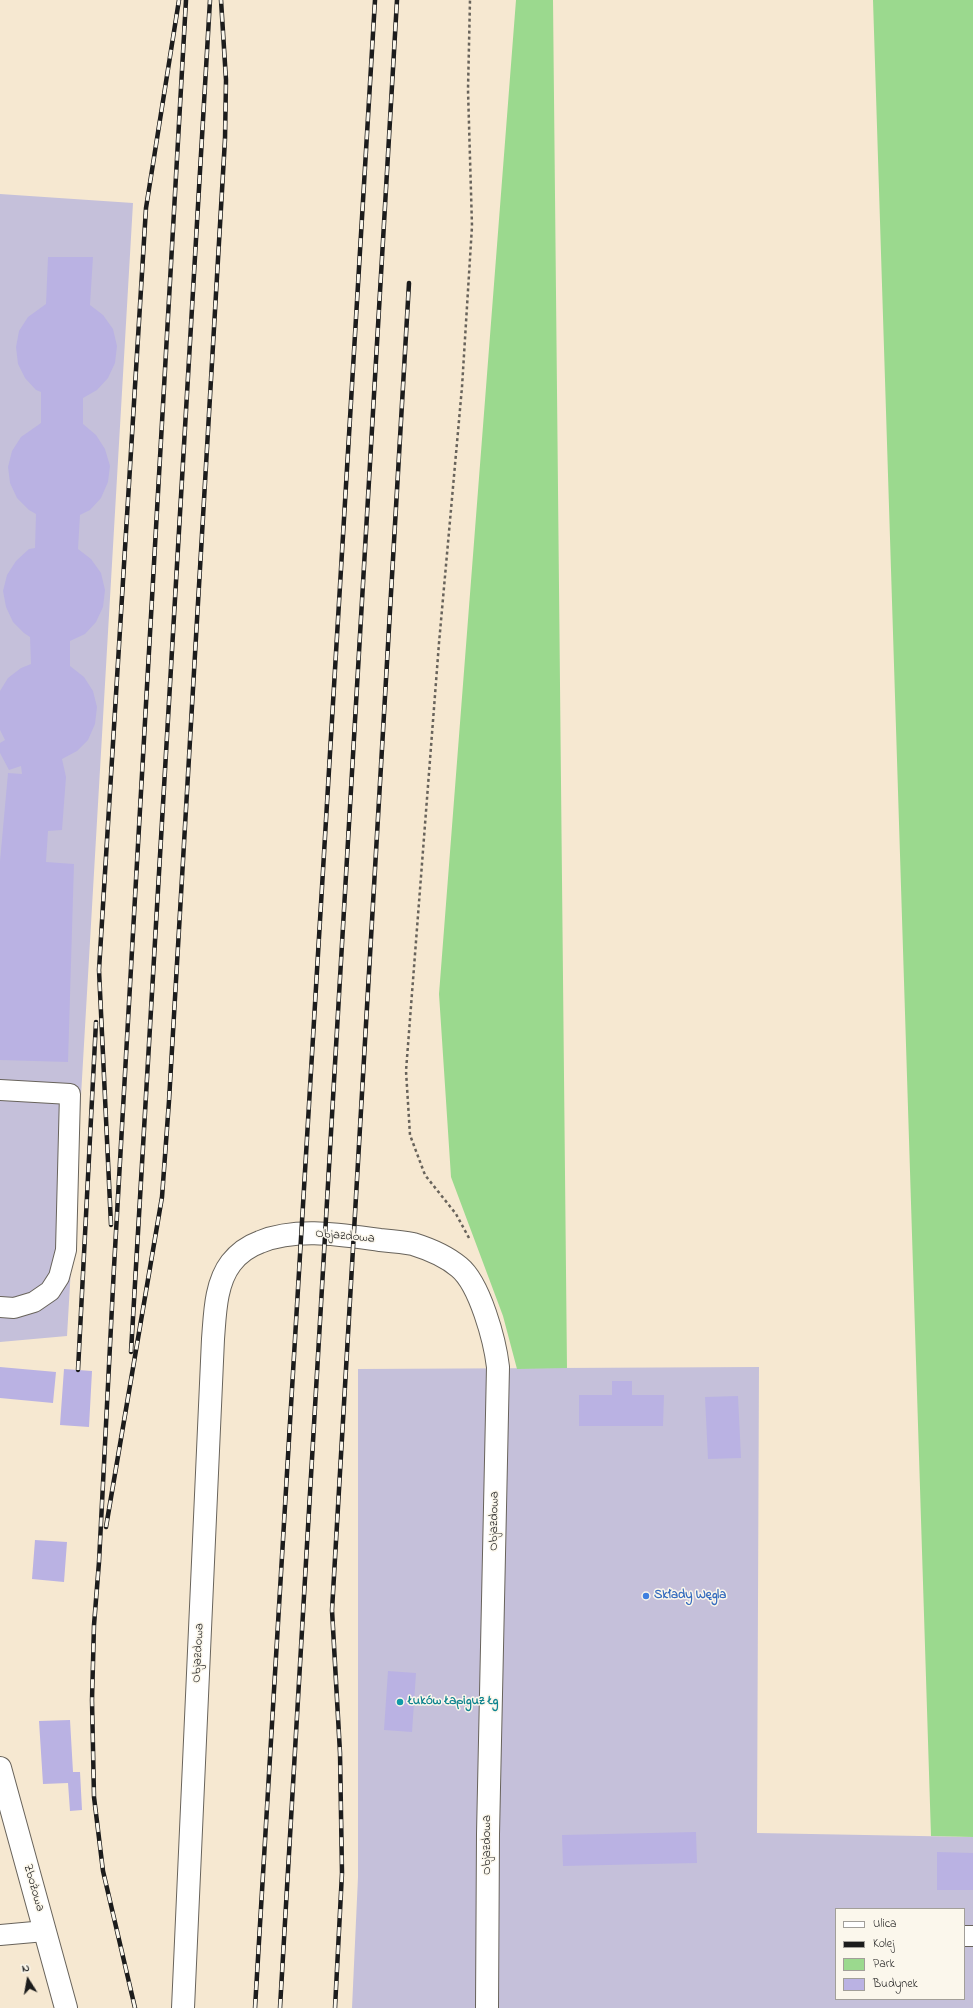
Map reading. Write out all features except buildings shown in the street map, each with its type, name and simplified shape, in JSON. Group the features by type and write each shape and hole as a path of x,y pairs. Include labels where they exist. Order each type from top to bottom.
{"street":[{"name":"Objazdowa","path":"183,2008 213,1339 217,1299 223,1279 230,1264 242,1251 259,1242 302,1234 412,1244 448,1258 461,1268 481,1301 496,1347 498,1367 488,1826 488,2008"},
{"name":"Zbożowa","path":"0,1768 66,2008"}],"lane":[{"path":"0,1090 70,1094 66,1250 59,1277 50,1291 34,1302 14,1308 0,1308"},
{"path":"0,1935 45,1930"}],"path":[{"path":"461,1268 469,1238 456,1214 425,1175 410,1135 406,1071 438,651 462,387 472,226 468,90 470,0"}],"shaded area":[{"path":"0,194 133,203 67,1336 0,1342"},
{"path":"759,1367 757,1833 973,1837 973,2008 352,2008 358,1877 358,1369"}],"green space":[{"path":"516,0 553,0 567,1368 517,1369 503,1316 451,1177 439,994"},
{"path":"873,0 973,0 973,1837 931,1836"}],"railway":[{"path":"111,1225 99,970 146,208 179,0"},
{"path":"135,2008 103,1871 94,1797 92,1700 94,1625 99,1562 114,1267 186,0"},
{"path":"131,1352 210,0"},
{"path":"106,1527 162,1197 169,1101 225,139 226,80 221,0"},
{"path":"255,2008 375,0"},
{"path":"280,2008 397,0"},
{"path":"335,2008 342,1873 340,1753 332,1610 409,283"},
{"path":"78,1370 96,1022"}],"place":[{"name":"Składy Węgla","path":"646,1596"},
{"name":"Łuków Łapiguz Łg","path":"400,1702"}]}
